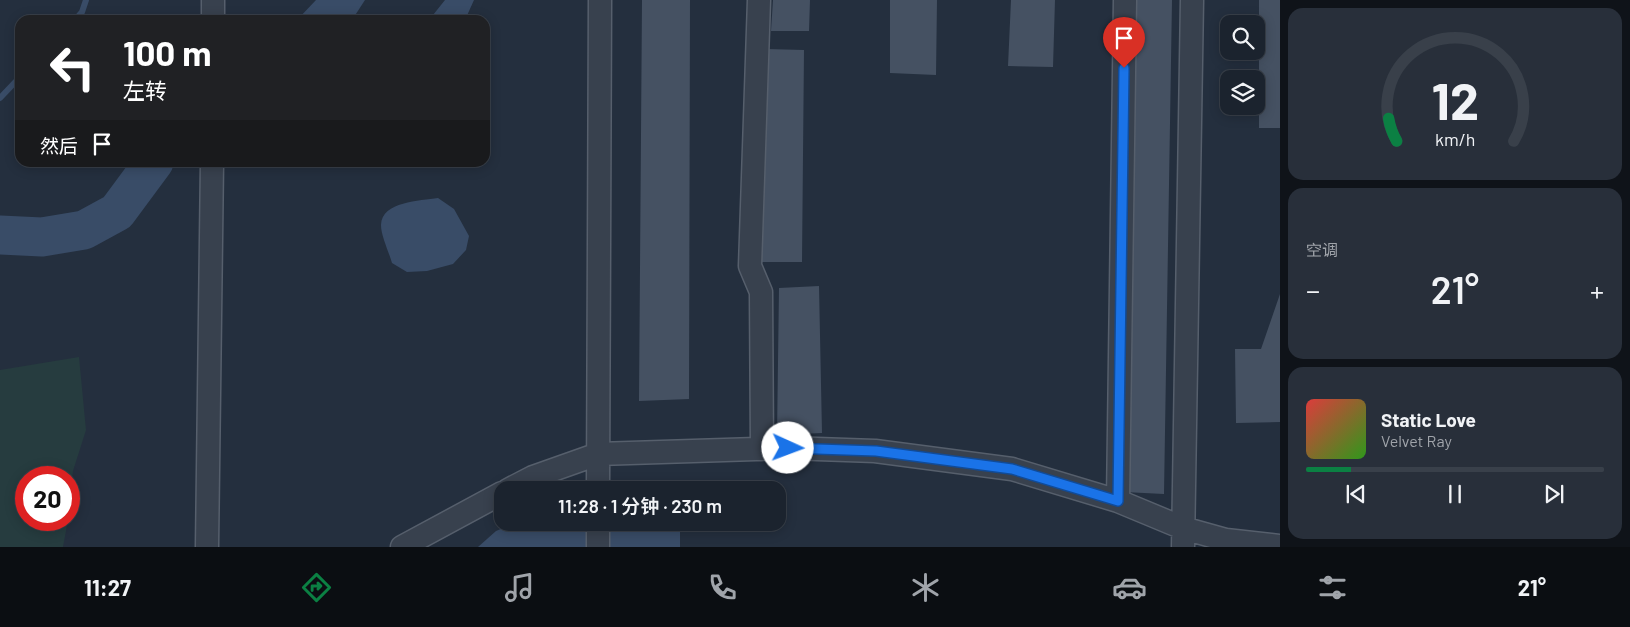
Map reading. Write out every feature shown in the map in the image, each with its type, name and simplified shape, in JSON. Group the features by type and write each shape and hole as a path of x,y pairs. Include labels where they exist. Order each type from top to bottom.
{"street":[{"path":"213,15 214,0"},
{"path":"598,481 600,0"},
{"path":"759,0 750,266 761,292 762,449"},
{"path":"1118,501 1125,0"},
{"path":"1183,538 1192,0"},
{"path":"207,547 212,167"},
{"path":"525,481 598,454 788,448 876,451 1012,469 1118,501 1183,538 1226,540 1280,546"},
{"path":"402,547 494,497"},
{"path":"598,531 598,547"}],"green space":[{"path":"79,357 86,430 75,466 15,466 15,531 66,531 63,547 0,547 0,370"}],"water":[{"path":"316,0 365,0 355,15 302,15"},
{"path":"445,0 474,0 467,15 433,15"},
{"path":"438,198 454,209 469,236 466,250 453,264 427,271 407,272 392,263 381,229 383,217 388,211 403,204"},
{"path":"496,531 680,531 680,547 478,547"}],"building":[{"path":"642,0 690,0 689,399 639,401"},
{"path":"773,0 810,0 809,31 771,31"},
{"path":"890,0 937,0 936,75 890,73"},
{"path":"1011,0 1055,0 1053,67 1008,66"},
{"path":"1131,0 1172,0 1164,494 1124,492"},
{"path":"1259,0 1280,0 1280,128 1259,128 1259,115 1265,115 1265,70 1259,70 1259,60 1265,60 1265,15 1259,15"},
{"path":"766,49 804,50 802,262 759,262"},
{"path":"819,286 822,433 777,435 779,288"},
{"path":"1280,294 1280,422 1236,423 1235,349 1261,349"}],"waterway":[{"path":"79,15 86,0"},
{"path":"0,98 15,82"},
{"path":"0,235 42,237 84,230 117,212 150,167"}],"route":[{"path":"788,448 876,451 1012,469 1118,501 1124,68"}]}
